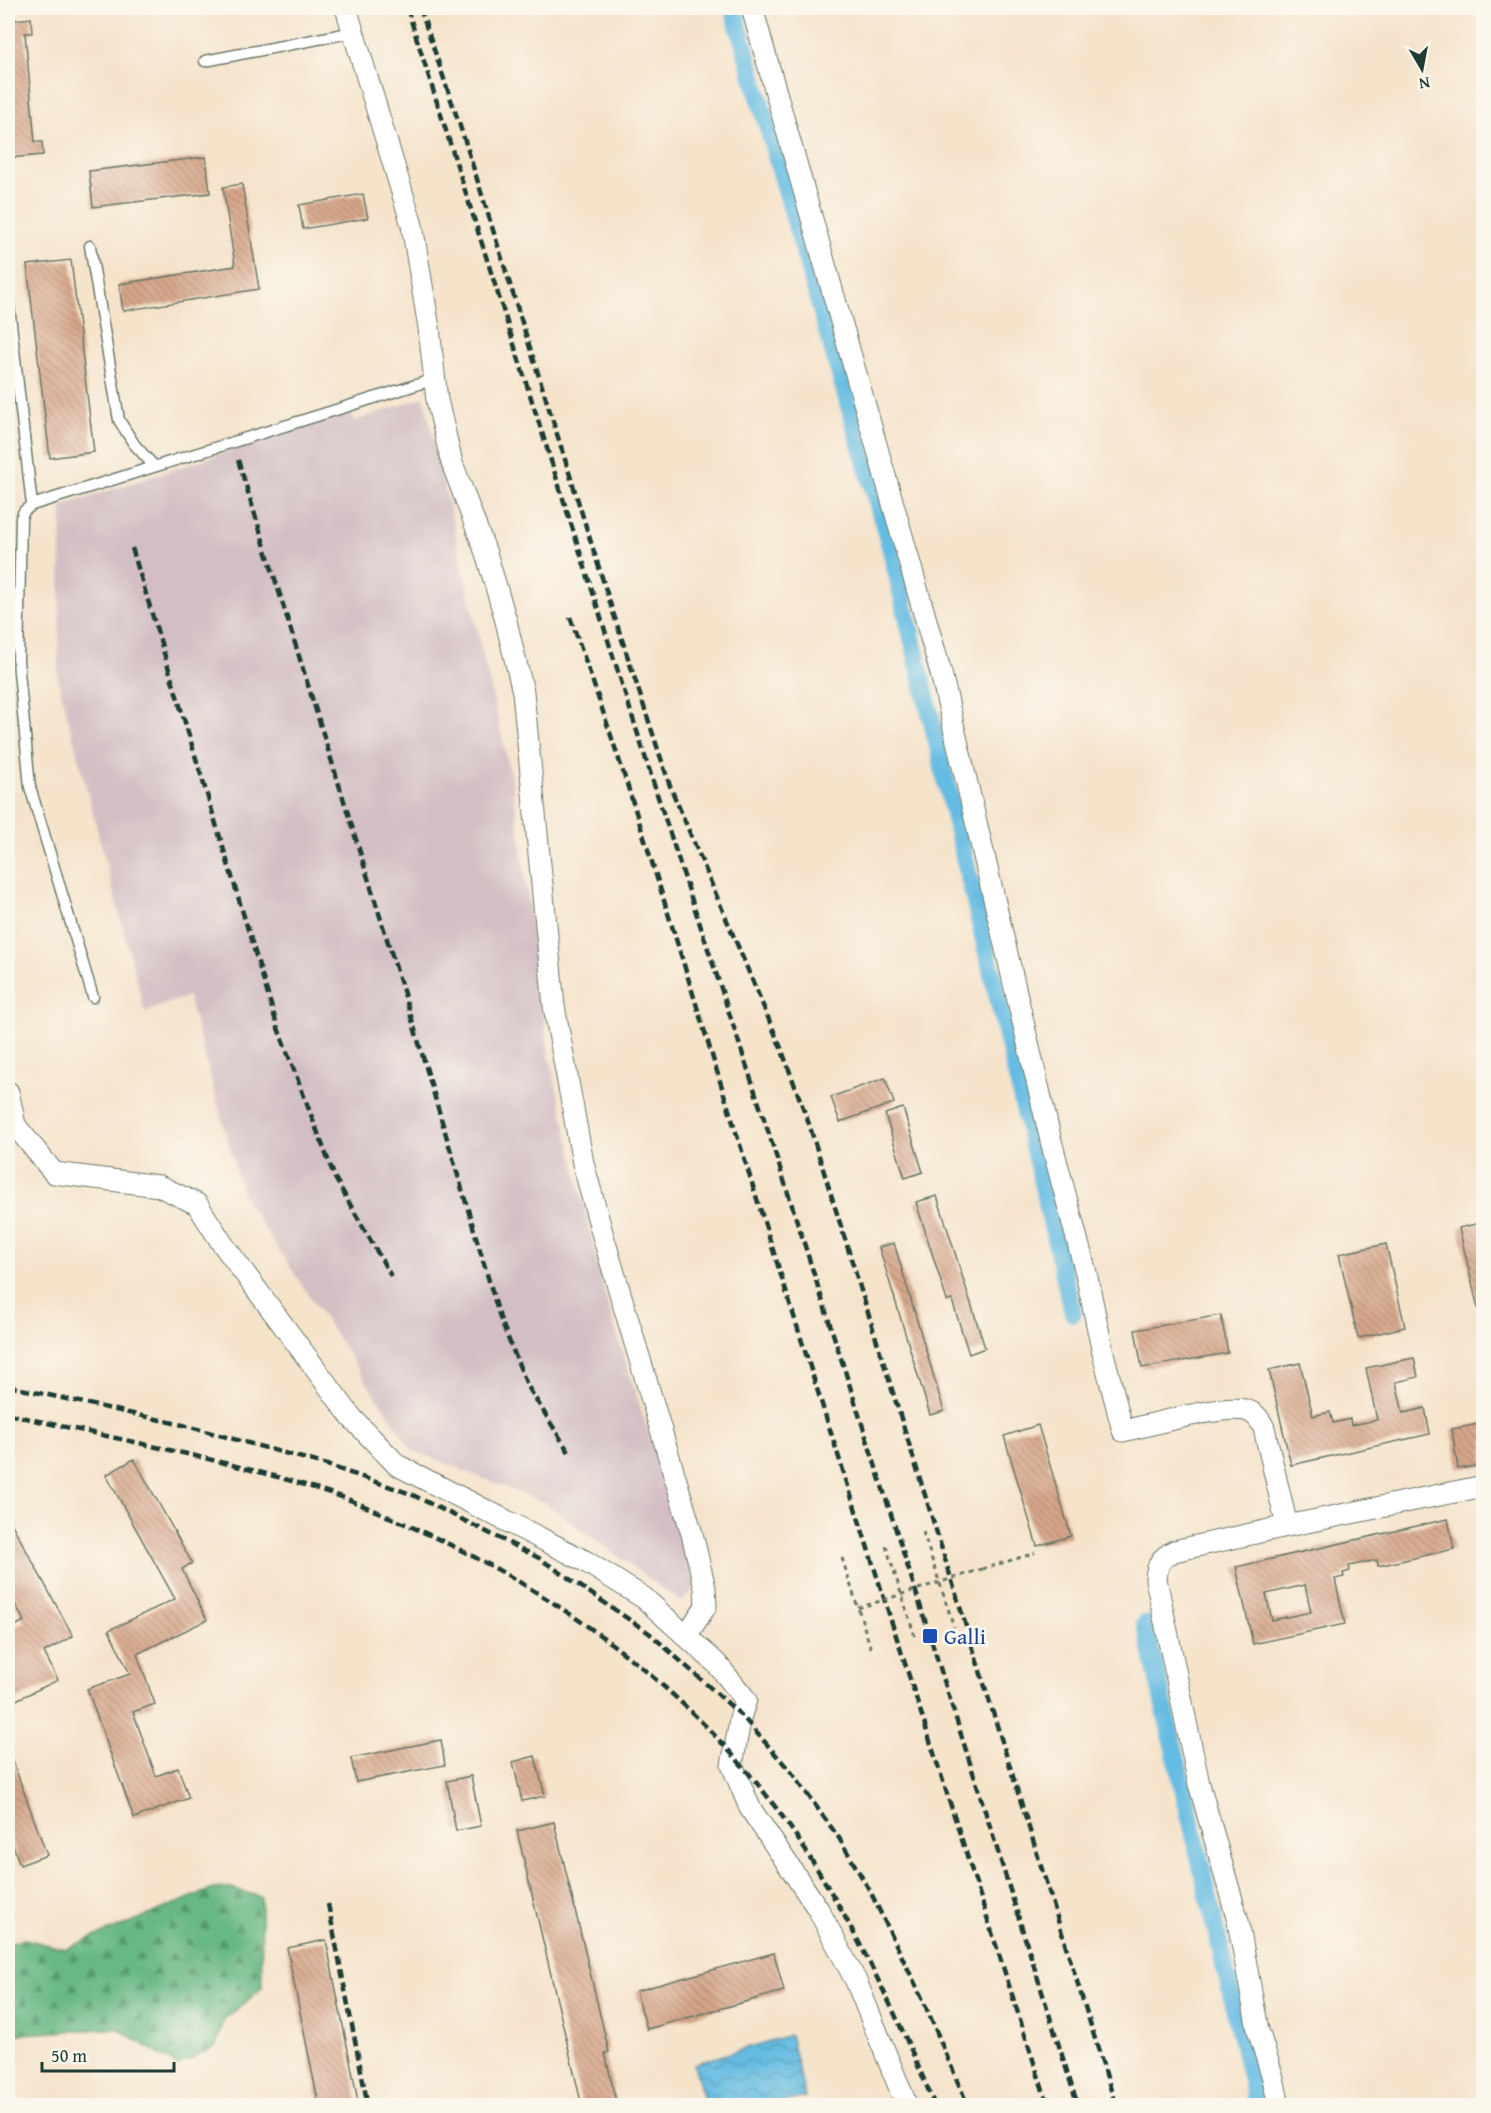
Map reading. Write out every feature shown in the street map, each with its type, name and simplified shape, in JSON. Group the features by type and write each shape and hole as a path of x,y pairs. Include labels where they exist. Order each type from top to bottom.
{"street":[{"path":"346,8 412,225 428,318 437,400 452,463 486,553 524,692 554,1006 583,1163 692,1534 705,1588 706,1606 686,1636"},
{"path":"752,8 941,673 1048,1130 1086,1273 1123,1431 1227,1409 1246,1410 1259,1417 1264,1428 1287,1526"},
{"path":"8,1092 15,1125 54,1173 159,1186 197,1204 222,1243 352,1418 397,1465 585,1561 644,1598 717,1664 746,1700 732,1765 750,1808 818,1909 856,1982 907,2106"},
{"path":"1279,2106 1258,2030 1238,1921 1199,1784 1156,1579 1157,1566 1162,1557 1174,1551 1484,1486"}],"lane":[{"path":"205,61 354,32"},
{"path":"90,246 119,420 134,444 154,466"},
{"path":"8,298 32,505"},
{"path":"93,997 30,787 18,661 21,518 24,511 32,505 435,379"}],"path":[{"path":"923,1532 954,1627"},
{"path":"886,1546 916,1640"},
{"path":"858,1608 1035,1553"},
{"path":"842,1558 872,1652"}],"shaded area":[{"path":"424,397 512,781 549,1055 606,1300 697,1586 681,1602 545,1503 412,1450 243,1196 188,996 145,1012 58,680 62,506 351,411 354,421"}],"green space":[{"path":"231,1888 261,1897 262,1988 223,2021 217,2046 178,2066 117,2028 8,2035 8,1944 24,1939 65,1949 212,1889"}],"water":[{"path":"790,2035 805,2097 771,2105 705,2105 694,2064"}],"building":[{"path":"31,18 32,33 25,33 35,142 42,142 43,155 8,158 8,21"},
{"path":"206,157 210,193 93,207 89,171"},
{"path":"242,184 259,289 123,311 119,284 235,266 223,187"},
{"path":"363,194 368,218 303,229 299,205"},
{"path":"71,260 94,452 50,458 27,265"},
{"path":"885,1078 894,1103 840,1122 831,1097"},
{"path":"903,1108 923,1172 905,1178 885,1114"},
{"path":"937,1196 985,1348 969,1354 952,1300 947,1301 916,1202"},
{"path":"1484,1222 1484,1307 1478,1308 1459,1228"},
{"path":"894,1243 944,1411 930,1415 879,1247"},
{"path":"1386,1244 1405,1327 1358,1338 1339,1254"},
{"path":"1221,1315 1228,1353 1142,1368 1135,1330"},
{"path":"1414,1358 1418,1377 1396,1382 1403,1413 1425,1408 1430,1434 1291,1465 1269,1370 1300,1363 1313,1416 1330,1412 1333,1423 1350,1419 1351,1425 1377,1420 1366,1368"},
{"path":"1484,1423 1484,1465 1458,1469 1452,1429"},
{"path":"1038,1425 1071,1536 1037,1546 1004,1436"},
{"path":"134,1459 192,1563 182,1569 207,1620 137,1654 155,1704 133,1712 156,1776 178,1768 189,1798 134,1818 87,1689 130,1674 109,1630 175,1599 106,1475"},
{"path":"8,1517 73,1636 44,1652 58,1680 8,1704 8,1630 24,1621 8,1591"},
{"path":"1448,1519 1454,1549 1378,1566 1377,1560 1349,1566 1350,1571 1343,1573 1344,1577 1335,1579 1345,1624 1253,1644 1236,1567","holes":["1305,1585 1311,1612 1272,1620 1266,1594"]},
{"path":"441,1740 445,1765 356,1782 351,1758"},
{"path":"8,1751 47,1855 20,1865 8,1831"},
{"path":"535,1756 545,1796 522,1801 513,1762"},
{"path":"471,1776 481,1826 456,1831 447,1781"},
{"path":"554,1822 609,2052 605,2053 617,2106 582,2106 517,1831"},
{"path":"326,1940 359,2106 319,2106 287,1948"},
{"path":"774,1953 784,1991 647,2029 636,1991"}],"waterway":[{"path":"733,8 891,550 1073,1313"},
{"path":"1145,1624 1257,2106"}],"railway":[{"path":"407,8 656,791 930,1636 1078,2106"},
{"path":"420,8 466,144 670,786 781,1048 809,1124 1116,2106"},
{"path":"238,460 410,1013 500,1318 527,1385 570,1454"},
{"path":"132,548 278,1028 335,1178 391,1276"},
{"path":"570,617 637,815 817,1388 1048,2106"},
{"path":"8,1386 183,1425 324,1464 411,1494 539,1558 649,1633 741,1715 792,1773 839,1838 870,1891 923,2000 968,2106"},
{"path":"8,1414 218,1461 349,1500 460,1549 520,1582 578,1619 633,1660 684,1705 732,1754 776,1807 814,1864 864,1952 935,2106"},
{"path":"328,1904 368,2106"}],"place":[{"name":"Galli","path":"930,1636"}]}
